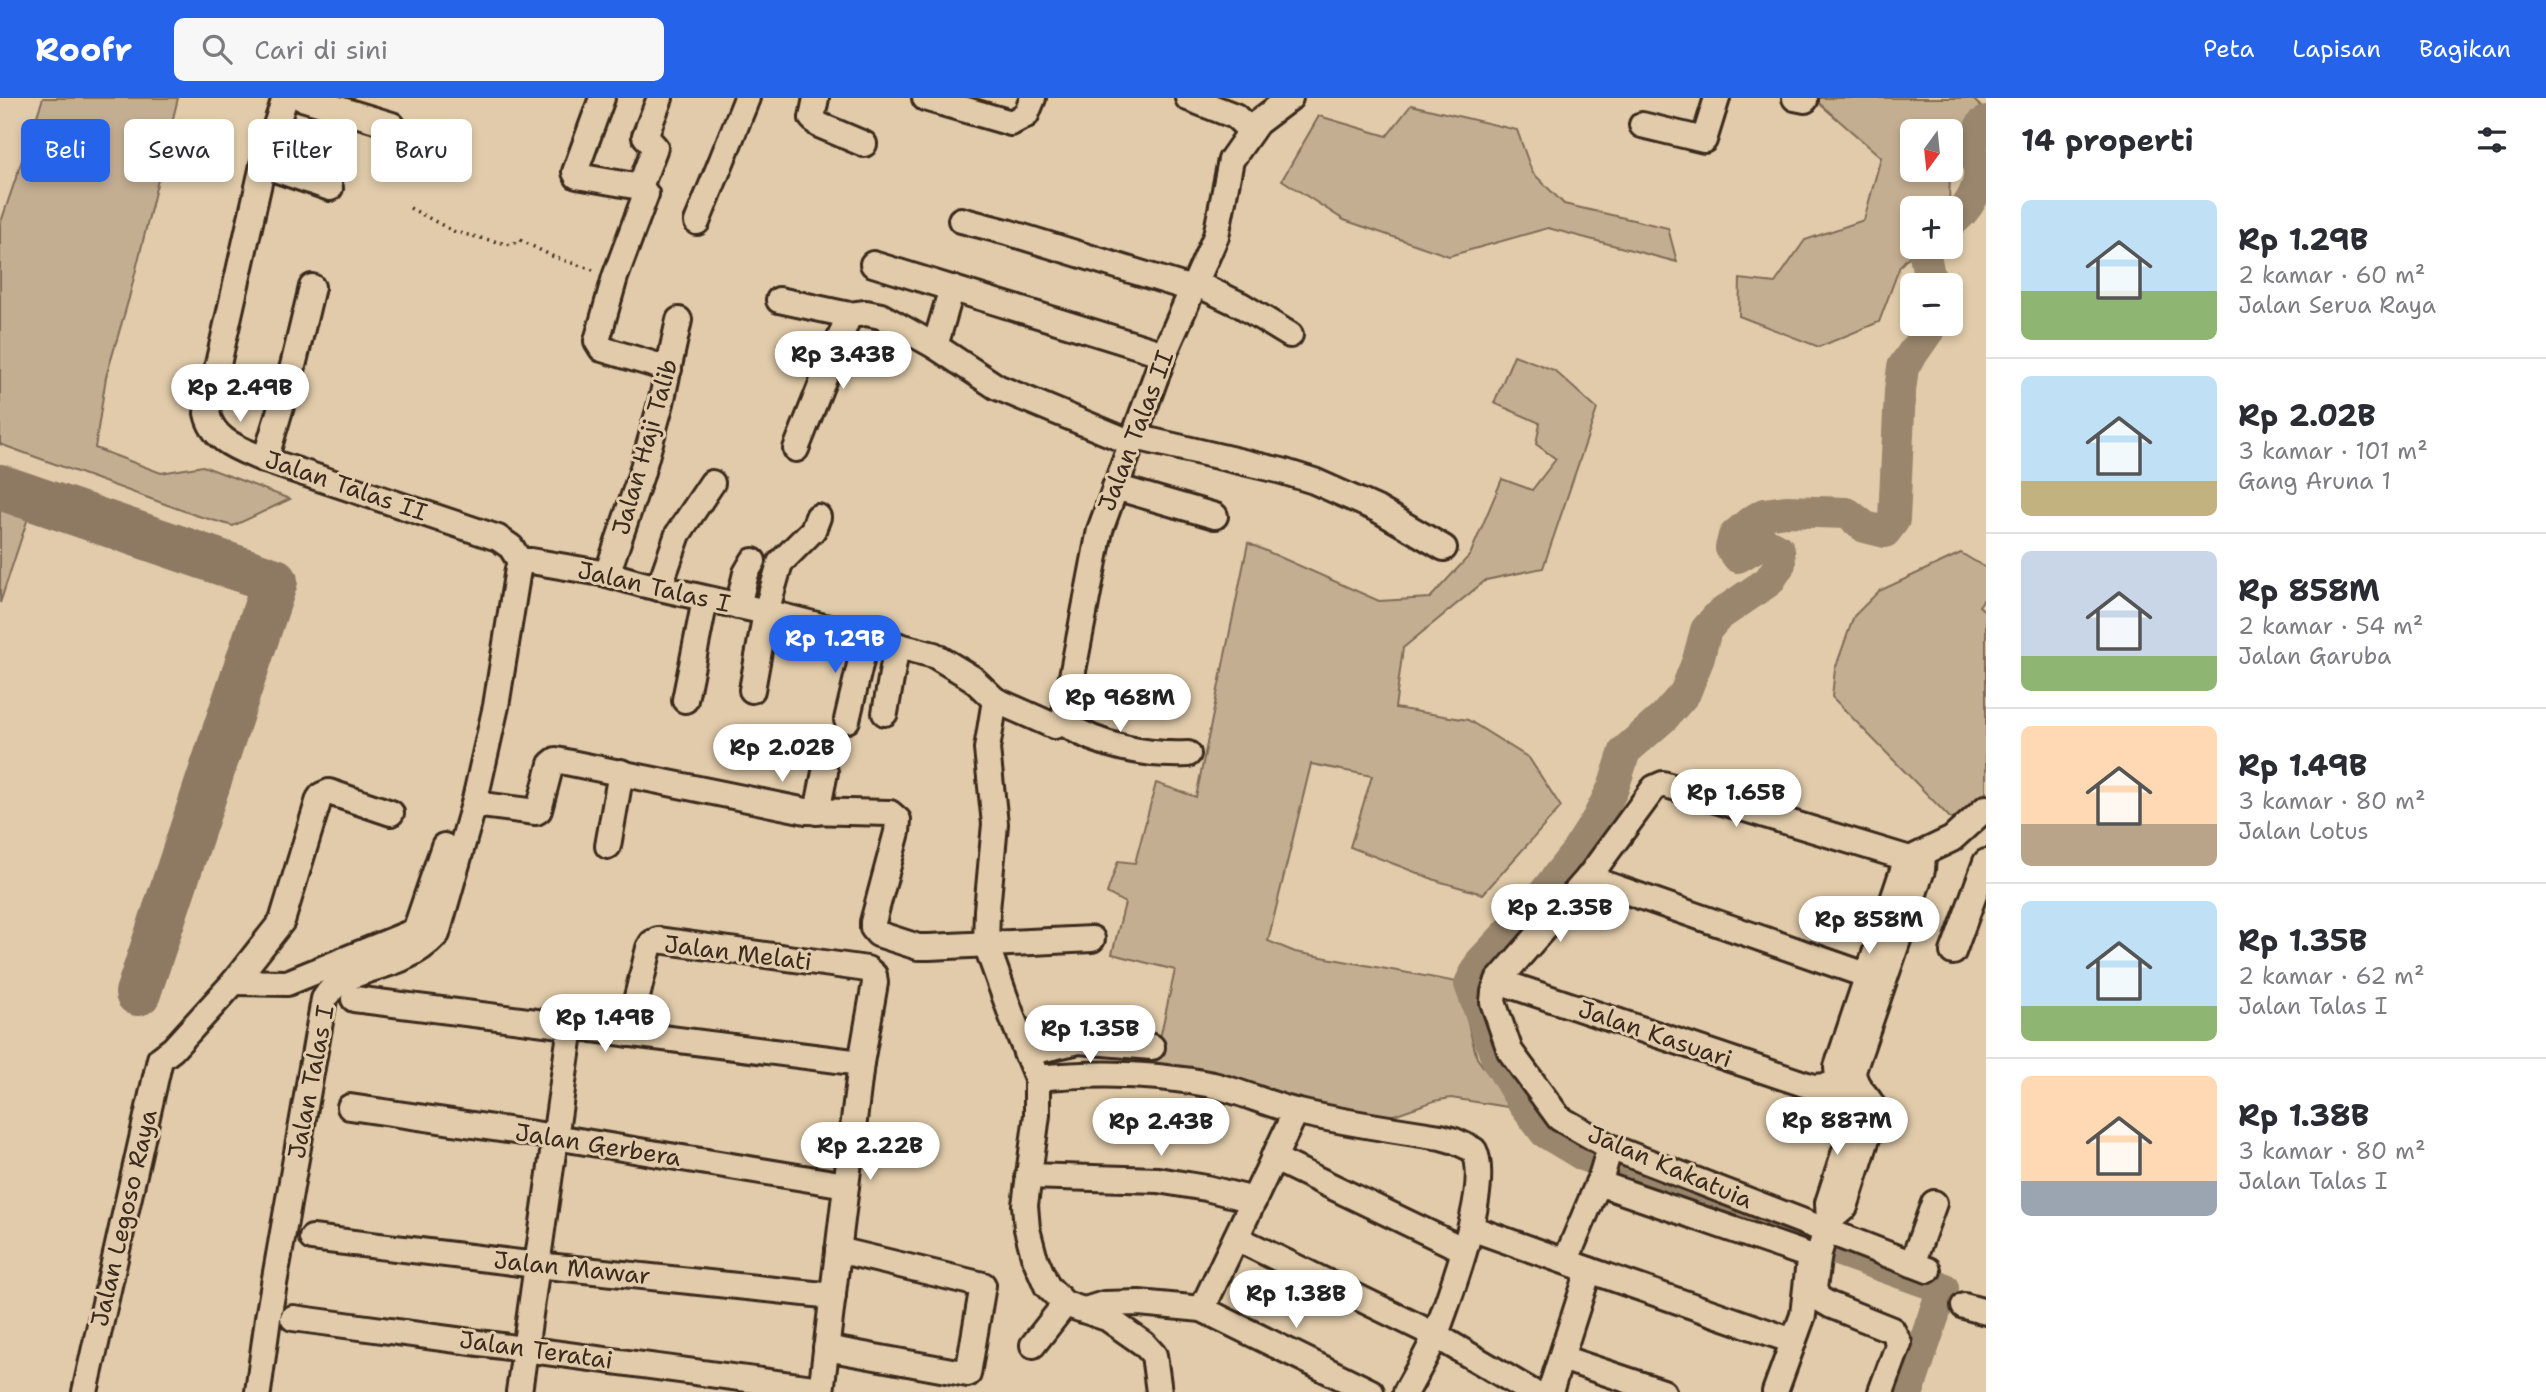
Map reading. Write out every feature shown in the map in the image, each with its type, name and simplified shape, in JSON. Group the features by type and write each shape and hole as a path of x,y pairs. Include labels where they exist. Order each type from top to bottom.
{"street":[{"name":"Jalan Talas II","path":"278,119 285,98"},
{"path":"302,98 372,119"},
{"path":"602,98 575,172 580,178 610,180 640,187"},
{"path":"660,98 645,136 655,147 640,187 645,197 597,335 599,347 669,369"},
{"path":"697,222 747,98"},
{"path":"816,98 812,118 819,125 864,144"},
{"path":"925,98 1011,123 1026,115 1033,98"},
{"path":"1188,98 1235,116 1251,131"},
{"name":"Jalan Talas II","path":"1060,725 1100,530 1164,354 1216,236 1231,160 1257,123 1290,98"},
{"path":"1642,125 1704,140 1717,98"},
{"name":"Jalan Talas II","path":"259,182 207,413 209,424 217,435 230,445 265,460 498,538 511,547 521,563"},
{"path":"313,182 330,188"},
{"path":"961,220 1194,286 1241,305 1290,335"},
{"path":"873,264 1164,354"},
{"path":"265,460 312,287"},
{"path":"935,346 953,288"},
{"path":"779,300 849,316 874,313 935,346 997,387 1133,440 1282,471 1314,481 1377,509 1444,548"},
{"path":"796,449 849,316"},
{"name":"Jalan Haji Talib","path":"607,574 640,475 669,369 679,320"},
{"path":"659,588 678,534 712,483"},
{"path":"1115,487 1215,516"},
{"path":"752,690 766,612 780,564 813,530 818,517"},
{"name":"Jalan Talas I","path":"258,1392 268,1318 324,999 335,984 403,958 426,946 438,934 474,804 496,706 521,563 531,561 607,574 934,655 972,677 995,700"},
{"path":"738,606 746,573 753,561"},
{"path":"685,700 705,600"},
{"path":"847,720 866,639"},
{"path":"885,713 897,645"},
{"path":"1158,1392 1154,1355 1144,1343 1107,1318 1075,1307 1047,1286 1034,1256 1027,1229 1025,1205 1037,1115 1037,1078 986,944 995,824 987,750 995,700 1060,725 1065,735 1112,755 1179,761"},
{"path":"474,804 536,812 539,810 551,764 556,760 817,812 890,813 898,820 873,922 873,928 878,934 918,947 1092,939"},
{"path":"608,846 621,772"},
{"path":"817,812 825,772"},
{"path":"1498,981 1587,878 1654,788 1663,784 1929,850 1986,852"},
{"name":"Jalan Legoso Raya","path":"85,1392 160,1059 173,1049 234,982 282,920 322,794 329,792 391,813"},
{"path":"1846,1085 1837,1067 1904,867 1986,808"},
{"path":"234,982 287,982 415,931 444,846"},
{"path":"1881,1392 1899,1343 1892,1330 1818,1298 1814,1289 1828,1203 1858,1111 1839,1090 1846,1085 1855,1065 1929,850"},
{"path":"1953,952 1986,862"},
{"path":"1587,878 1866,975"},
{"name":"Jalan Melati","path":"628,1034 649,948 658,940 867,969 874,975 875,983 861,1063"},
{"name":"Jalan Kasuari","path":"1498,981 1813,1087 1846,1085"},
{"name":"Jalan Kakatuia","path":"1498,981 1493,1002 1510,1051 1559,1118 1604,1164 1920,1267 1934,1203"},
{"path":"354,999 861,1063 821,1390"},
{"path":"519,1392 571,1027"},
{"path":"1026,1053 1079,1041 1152,1047"},
{"name":"Jalan Legoso Raya","path":"102,1392 177,1063 173,1049"},
{"path":"1037,1078 1092,1073 1156,1077 1213,1086 1296,1111 1455,1140 1474,1150 1480,1168 1467,1239 1435,1335 1406,1392"},
{"name":"Jalan Gerbera","path":"350,1107 846,1185"},
{"path":"1202,1309 1296,1111"},
{"path":"1273,1157 1467,1239 1566,1260 1793,1340"},
{"path":"1566,1260 1604,1164 1807,1255 1809,1261 1803,1314 1774,1392"},
{"path":"1028,1176 1158,1180 1254,1199"},
{"name":"Jalan Mawar","path":"312,1238 833,1296"},
{"path":"1236,1238 1435,1335 1532,1392"},
{"path":"826,1348 968,1374 983,1285 838,1250"},
{"path":"1550,1392 1589,1270"},
{"path":"1033,1345 1075,1307 1139,1303 1202,1309 1371,1392"},
{"name":"Jalan Teratai","path":"293,1318 821,1390"},
{"path":"1562,1358 1663,1392"}],"path":[{"path":"410,208 455,232 511,245 520,240 554,257 615,277"}],"shaded area":[{"path":"43,98 178,98 173,119 124,119 124,182 157,182 106,377 95,448 161,473 203,466 290,499 233,526 195,515 0,444 0,225 21,163 21,182 110,182 110,119 36,119"},
{"path":"1813,98 1972,98 1986,112 1986,121 1964,140 1964,119 1900,119 1900,182 1950,182 1949,196 1900,196 1900,259 1907,259 1900,266 1879,322 1819,347 1739,316 1740,279 1775,283 1805,240 1864,220 1881,157"},
{"path":"1411,105 1517,130 1532,172 1564,204 1668,228 1677,262 1548,228 1449,256 1344,220 1282,180 1319,116 1387,136"},
{"path":"1514,355 1554,370 1597,409 1543,568 1486,580 1403,648 1395,708 1468,720 1529,758 1561,807 1483,894 1438,881 1350,847 1372,776 1311,764 1268,941 1295,952 1457,982 1477,1058 1513,1108 1451,1098 1385,1118 1153,1070 1175,970 1112,954 1125,903 1107,893 1118,861 1135,863 1156,783 1196,797 1248,543 1379,601 1430,598 1470,555 1502,479 1532,490 1556,459 1536,444 1540,423 1494,403"},
{"path":"0,507 29,515 0,603"},
{"path":"1961,553 1986,568 1986,596 1979,606 1986,612 1986,792 1978,809 1956,824 1832,697 1835,669 1854,616 1879,591"}],"waterway":[{"path":"1963,210 1975,191 1979,176 1977,161 1970,148 1982,124 1986,122"},
{"path":"1926,259 1929,273"},
{"path":"1908,1392 1943,1288 1642,1180 1583,1155 1545,1132 1523,1103 1497,1059 1470,984 1481,962 1538,901 1575,854 1613,788 1625,751 1664,717 1685,693 1706,630 1718,616 1769,581 1780,564 1779,550 1764,542 1738,557 1731,548 1734,536 1764,514 1786,511 1847,513 1865,527 1885,532 1894,520 1903,367 1925,336"}],"taxiway":[{"path":"0,487 275,581 138,993"}]}
